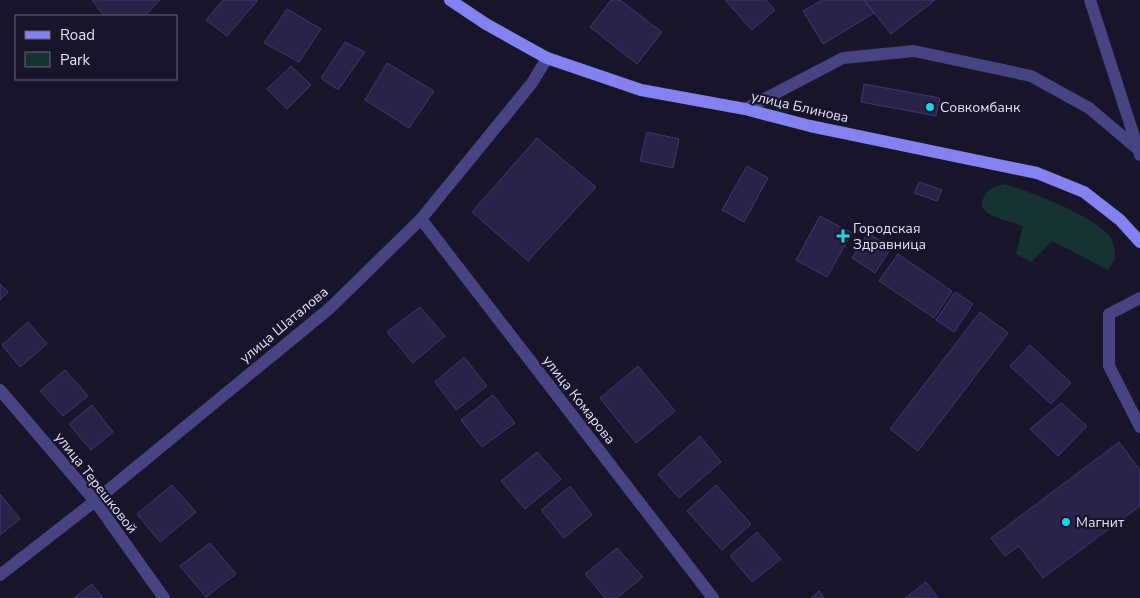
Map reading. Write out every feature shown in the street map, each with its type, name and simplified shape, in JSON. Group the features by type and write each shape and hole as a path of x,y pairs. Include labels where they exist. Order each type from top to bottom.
{"main road":[{"name":"улица Блинова","path":"450,0 486,24 547,58 641,90 745,109 810,126 1037,173 1084,192 1120,220 1140,242"}],"street":[{"path":"1090,0 1140,155"},
{"path":"745,109 843,58 914,51 1031,76 1088,108 1140,151"},
{"name":"улица Шаталова","path":"0,576 95,501 330,308 421,219 532,83 547,58"},
{"name":"улица Комарова","path":"421,219 713,598"},
{"path":"1140,298 1109,314 1109,366 1140,427"},
{"name":"улица Терешковой","path":"0,390 95,501 164,598"}],"green space":[{"path":"1003,184 1062,206 1079,214 1106,232 1112,240 1115,252 1115,259 1108,270 1052,241 1031,262 1016,254 1023,226 994,217 984,209 982,203 989,190"}],"building":[{"path":"92,0 160,0 146,15 103,15"},
{"path":"223,0 258,0 227,36 206,20"},
{"path":"611,0 620,0 662,32 637,64 590,27"},
{"path":"725,0 766,0 775,10 752,30"},
{"path":"822,0 864,0 874,13 823,44 803,11"},
{"path":"864,0 935,0 891,34"},
{"path":"287,9 321,29 299,62 264,43"},
{"path":"345,42 365,52 338,90 321,78"},
{"path":"387,63 434,91 409,128 365,100"},
{"path":"291,66 311,85 287,109 267,89"},
{"path":"864,84 940,98 936,116 861,102"},
{"path":"647,132 679,139 673,168 640,161"},
{"path":"537,138 596,187 528,261 472,212"},
{"path":"747,166 768,178 744,222 722,210"},
{"path":"919,182 942,190 937,201 914,193"},
{"path":"820,216 852,233 827,277 796,260"},
{"path":"868,233 891,248 875,273 852,258"},
{"path":"898,254 952,291 934,318 879,281"},
{"path":"0,284 8,292 0,300"},
{"path":"955,292 973,304 954,332 936,320"},
{"path":"420,307 445,336 413,363 387,332"},
{"path":"980,312 1008,333 918,451 890,429"},
{"path":"28,322 47,344 20,367 2,345"},
{"path":"1030,345 1071,383 1051,404 1010,366"},
{"path":"464,357 487,386 456,410 435,382"},
{"path":"638,366 675,411 636,443 600,398"},
{"path":"65,370 88,396 63,416 40,391"},
{"path":"493,395 515,423 482,447 461,420"},
{"path":"1061,403 1087,426 1058,456 1030,429"},
{"path":"92,405 113,432 91,450 69,424"},
{"path":"700,436 721,462 679,498 658,474"},
{"name":"Магнит","path":"1119,442 1140,470 1140,506 1043,578 1019,546 1005,556 991,538"},
{"path":"537,452 561,479 525,509 501,481"},
{"path":"172,485 196,512 160,542 137,514"},
{"path":"716,485 751,524 722,550 687,511"},
{"path":"570,486 592,515 564,538 541,510"},
{"path":"0,494 20,519 0,535"},
{"path":"757,532 781,559 752,582 730,556"},
{"path":"210,543 236,574 206,597 180,566"},
{"path":"617,548 643,577 617,598 605,598 585,574"},
{"path":"926,582 938,598 905,598"},
{"path":"92,584 103,598 74,598"},
{"path":"819,591 824,598 811,598"}],"place":[{"name":"Совкомбанк","path":"930,107"},
{"name":"Городская Здравница","path":"843,236"},
{"name":"Магнит","path":"1066,522"}]}
